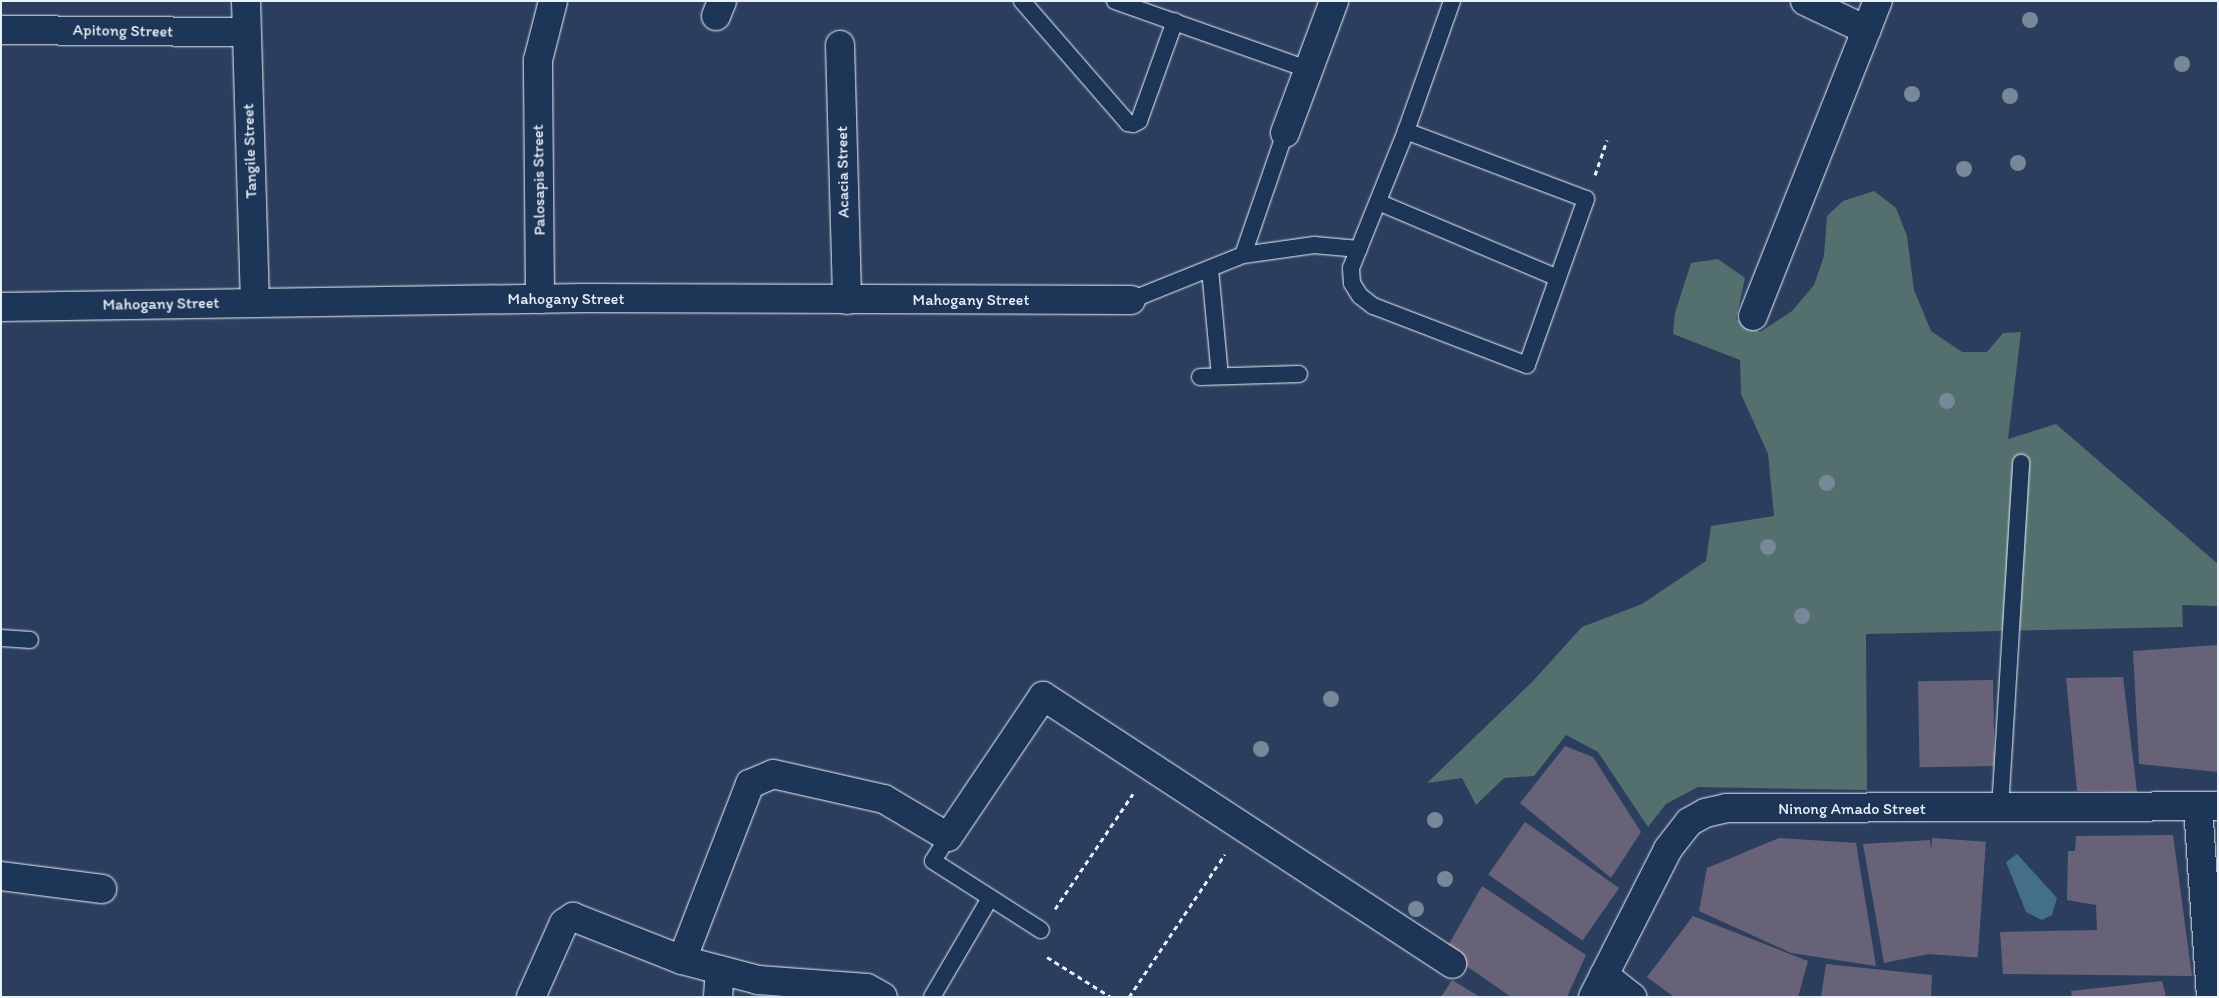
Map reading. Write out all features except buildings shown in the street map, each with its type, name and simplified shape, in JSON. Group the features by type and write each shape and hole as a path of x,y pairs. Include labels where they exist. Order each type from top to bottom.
{"street":[{"name":"Tangile Street","path":"246,1 245,32 255,302"},
{"name":"Palosapis Street","path":"540,299 538,60 553,1"},
{"path":"1284,133 1310,70 1334,1"},
{"path":"1805,1 1866,30"},
{"path":"1752,316 1878,1"},
{"name":"Apitong Street","path":"1,30 245,32"},
{"name":"Acacia Street","path":"840,45 847,300"},
{"name":"Mahogany Street","path":"1,307 540,299 1131,300"},
{"path":"682,960 750,784 773,774 884,799 948,837 1043,696 1452,964"},
{"path":"2208,806 2210,997"},
{"name":"Ninong Amado Street","path":"1598,986 1668,849 1689,822 1705,812 1726,808 2000,810 2208,806"},
{"path":"1,876 102,889"},
{"path":"531,997 564,923 569,918 682,960 719,984 758,980 867,988 883,997"},
{"path":"1598,986 1632,997"}],"lane":[{"path":"1022,1 1128,123 1133,124 1139,121 1175,21"},
{"path":"1116,1 1310,70"},
{"path":"1406,131 1586,200 1527,365 1373,306 1360,296 1352,283 1351,268 1406,131 1452,1"},
{"path":"1243,255 1284,133"},
{"path":"1378,202 1558,278"},
{"path":"1131,300 1243,255 1314,244 1359,249"},
{"path":"1210,269 1220,376"},
{"path":"1200,377 1299,374"},
{"path":"2000,810 2021,463"},
{"path":"1,638 30,640"},
{"path":"948,837 933,861 1041,930"},
{"path":"932,997 990,898"}],"path":[{"path":"1586,200 1607,140"},
{"path":"1111,997 1031,947 1152,767"},
{"path":"1129,997 1243,827"}],"green space":[{"path":"1874,191 1896,208 1907,236 1914,290 1931,331 1962,352 1987,352 2003,333 2021,332 2008,439 2056,424 2218,564 2218,606 2182,605 2183,627 1866,634 1867,790 1698,787 1666,804 1648,827 1598,752 1566,735 1534,776 1504,778 1476,805 1462,778 1427,783 1533,681 1582,627 1642,604 1706,561 1711,526 1774,516 1768,454 1741,394 1740,360 1673,334 1675,313 1691,263 1718,259 1745,278 1736,319 1760,332 1792,311 1814,285 1824,256 1827,216 1843,201"}],"water":[{"path":"2017,854 2057,898 2052,915 2042,920 2026,912 2006,862"}]}
